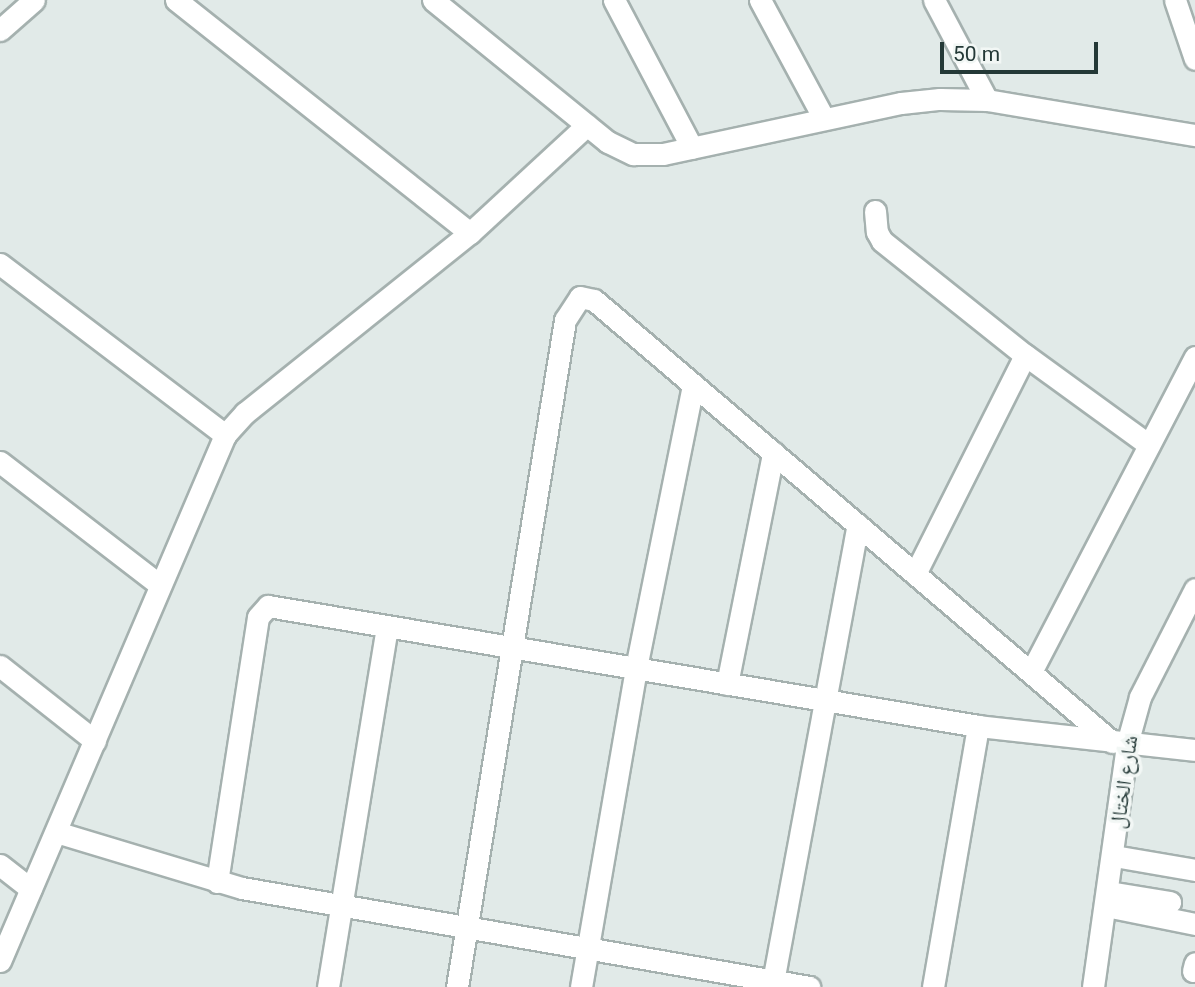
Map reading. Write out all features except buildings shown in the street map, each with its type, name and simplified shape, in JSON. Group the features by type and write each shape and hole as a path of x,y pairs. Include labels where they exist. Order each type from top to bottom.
{"street":[{"path":"0,30 34,0"},
{"path":"176,0 470,233"},
{"path":"433,0 587,125 633,154 692,148 922,100 987,100 1195,135"},
{"path":"614,0 692,148"},
{"path":"760,0 824,119"},
{"path":"934,0 987,100"},
{"path":"1175,0 1195,59"},
{"path":"0,961 225,435 245,413 470,233 587,125"},
{"path":"875,211 877,232 882,241 1025,355 1149,445"},
{"path":"0,264 225,435"},
{"path":"457,987 565,320 575,300 586,296 594,300 1031,672 1119,743"},
{"path":"915,574 1025,355"},
{"path":"1031,672 1195,357"},
{"path":"581,987 636,668 693,384"},
{"path":"727,684 773,453"},
{"path":"0,461 160,585"},
{"path":"773,984 823,700 858,525"},
{"name":"شارع الختال","path":"1093,987 1114,856 1119,743 1195,589"},
{"path":"217,882 261,611 274,606 510,649 978,726 1195,750"},
{"path":"328,987 387,627"},
{"path":"0,666 95,741"},
{"path":"933,987 978,726"},
{"path":"55,832 217,882 773,984 809,987"},
{"path":"1114,856 1195,870"},
{"path":"0,865 31,889"},
{"path":"1108,899 1170,902"},
{"path":"1108,899 1195,924"}]}
